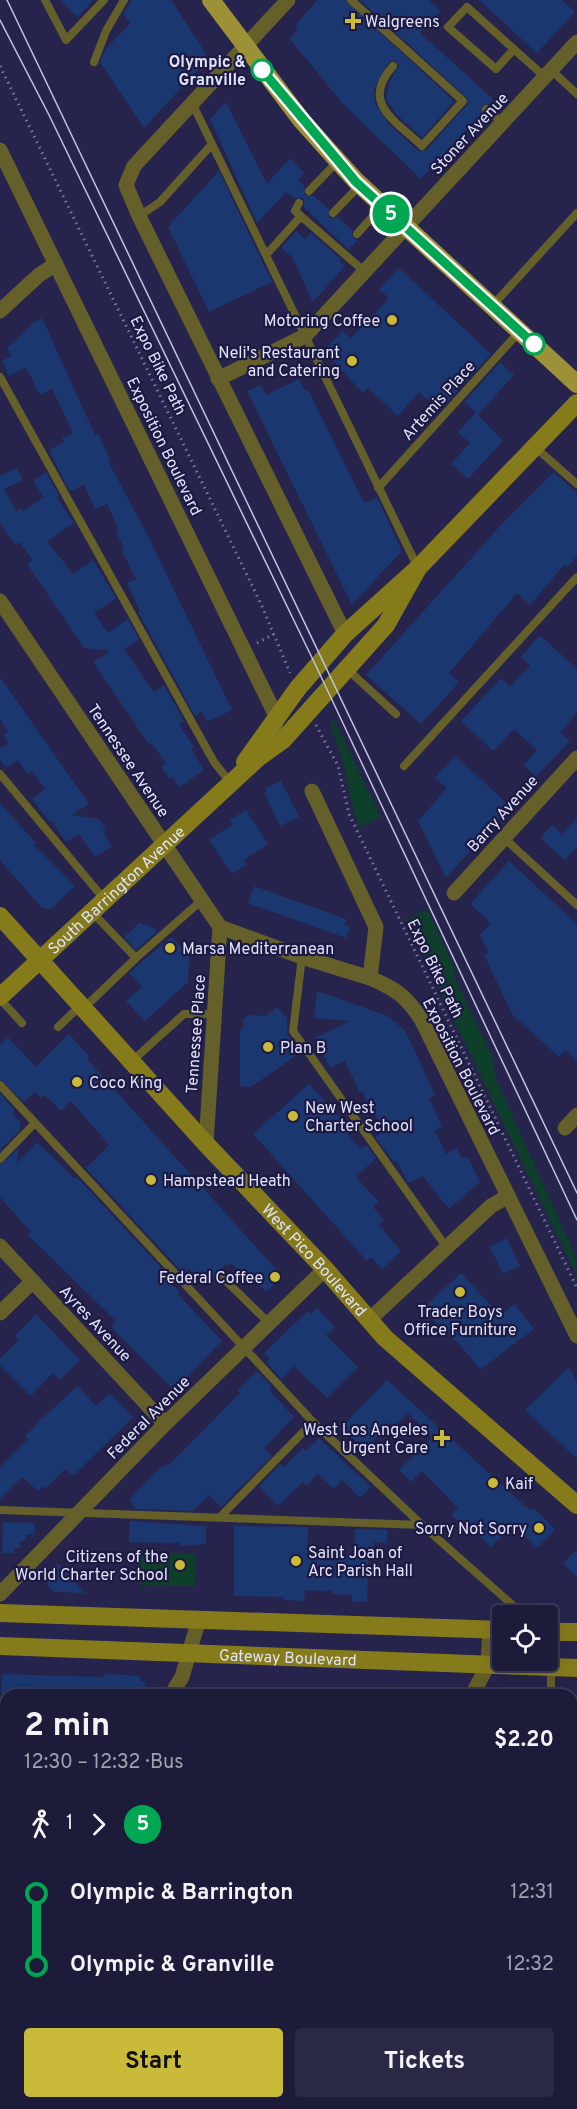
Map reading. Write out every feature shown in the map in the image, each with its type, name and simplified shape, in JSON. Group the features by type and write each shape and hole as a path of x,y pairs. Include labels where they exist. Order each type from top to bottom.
{"main road":[{"path":"211,0 244,47 360,185 577,384"},
{"name":"South Barrington Avenue","path":"231,784 276,716 345,634 418,568 577,403"},
{"name":"South Barrington Avenue","path":"0,998 258,758 283,740 386,625 418,568"},
{"path":"345,634 360,635 386,625"},
{"name":"West Pico Boulevard","path":"0,916 206,1144 325,1269 369,1320 439,1387 577,1505"},
{"path":"0,1613 492,1629"},
{"path":"558,1632 577,1632"},
{"name":"Gateway Boulevard","path":"0,1646 492,1665"},
{"name":"Gateway Boulevard","path":"558,1667 577,1668"}],"street":[{"path":"288,0 134,166 126,185 218,379 345,634"},
{"name":"Stoner Avenue","path":"218,379 305,336 577,42"},
{"name":"Exposition Boulevard","path":"0,150 276,716"},
{"path":"0,311 39,275 56,264"},
{"name":"Tennessee Avenue","path":"0,601 220,927"},
{"path":"258,758 275,729 276,716"},
{"name":"Barry Avenue","path":"454,893 577,758"},
{"path":"220,927 302,957 370,978 376,927 312,791"},
{"name":"Tennessee Place","path":"206,1144 220,927"},
{"name":"Exposition Boulevard","path":"370,978 391,987 407,999 421,1020 577,1336"},
{"path":"369,1320 491,1206 508,1196"},
{"name":"Ayres Avenue","path":"0,1246 165,1424"},
{"name":"Federal Avenue","path":"0,1594 165,1424 325,1269"},
{"path":"0,1313 33,1281"},
{"path":"175,1689 190,1655 199,1619"},
{"path":"475,1689 488,1665 492,1647"}],"lane":[{"path":"45,0 66,40 104,0"},
{"path":"94,62 106,31 124,0"},
{"path":"351,0 463,101 422,146 382,108 378,88 382,78 393,66"},
{"path":"514,49 496,69 448,27 467,7 514,49 577,94"},
{"path":"192,103 418,568"},
{"path":"486,109 503,123"},
{"path":"139,216 160,202 212,144"},
{"path":"309,191 338,161"},
{"path":"333,213 360,185"},
{"path":"299,203 296,211 320,227 365,272"},
{"path":"357,234 382,206"},
{"path":"492,306 577,213"},
{"path":"266,255 301,216"},
{"name":"Artemis Place","path":"378,488 520,331"},
{"path":"0,377 214,762 231,784"},
{"path":"535,447 577,484"},
{"path":"404,766 577,577"},
{"path":"347,669 396,714"},
{"path":"0,774 136,958"},
{"path":"504,838 577,905"},
{"path":"58,1027 202,900"},
{"path":"302,957 293,1031 447,1248"},
{"path":"0,998 22,1023"},
{"path":"132,1062 184,1014 214,1014"},
{"path":"0,1085 313,1422 422,1525 513,1605"},
{"path":"0,1159 35,1123"},
{"path":"224,1278 269,1323"},
{"path":"221,1516 313,1422"},
{"path":"0,1510 79,1514 221,1516 422,1525"},
{"path":"550,1671 551,1689"}],"path":[{"name":"Expo Bike Path","path":"0,66 274,634 292,677"},
{"path":"244,650 274,634"},
{"name":"Expo Bike Path","path":"314,721 338,766 349,814 577,1288"}],"green space":[{"path":"334,720 381,817 360,827 330,723"},
{"path":"427,909 456,972 453,974 493,1058 496,1079 574,1253 577,1276 406,920"},
{"path":"140,1552 196,1554 195,1586 139,1585"}],"building":[{"path":"60,0 93,0 78,17"},
{"path":"132,0 171,0 205,52 205,62 144,128 100,62 105,50 130,23 123,13"},
{"path":"317,0 345,0 454,101 422,138 397,115 386,99 389,82 399,66 394,60 388,63 374,89 375,103 388,123 418,151 426,150 467,105 468,99 360,0 429,0 440,11 420,33 494,100 490,104 482,105 482,113 421,179 343,104 290,39 298,29 295,26"},
{"path":"479,0 562,0 575,12 537,53"},
{"path":"226,102 267,184 290,158 304,173 298,180 305,187 304,195 313,195 329,209 329,218 338,217 352,230 352,236 357,240 349,250 304,207 304,199 299,197 295,199 286,192 257,223 210,119"},
{"path":"219,171 272,282 209,312 168,227"},
{"path":"296,231 305,239 311,233 341,259 339,261 345,266 313,302 292,257 281,247"},
{"path":"399,268 491,354 440,410 419,392 398,416 368,388 363,393 324,351 342,331 351,338 389,298 379,289"},
{"path":"42,318 95,435 98,433 111,462 109,463 148,536 232,710 207,722 202,712 195,716 138,612 140,611 127,583 136,579 121,549 124,548 116,532 119,530 107,504 95,509 84,485 70,491 49,450 64,442 62,438 73,433 52,389 40,395 26,367 9,376 2,361 11,356 7,348 34,322"},
{"path":"500,362 514,375 478,415 503,441 468,479 451,464 470,443 458,432 476,412 464,402"},
{"path":"299,379 305,391 308,390 364,503 377,497 402,551 352,605 247,391 261,385 266,395"},
{"path":"17,468 23,480 4,489 17,512 21,508 23,511 44,497 33,481 46,472 59,496 56,497 74,523 47,541 73,574 93,560 116,598 94,613 108,633 128,619 139,639 124,649 154,692 164,685 184,721 179,724 194,747 191,749 204,770 180,787 161,767 166,763 152,744 148,743 93,662 110,651 84,648 27,564 33,560 19,542 15,545 0,523 0,476"},
{"path":"554,472 577,493 577,556 567,567 564,565 530,605 517,593 449,673 459,682 421,724 366,675 502,524"},
{"path":"540,635 577,669 577,713 560,733 570,741 536,777 524,765 537,750 514,729 493,751 461,721 501,678 510,687 530,665 521,657"},
{"path":"0,677 89,804 72,815 99,819 106,830 103,832 112,846 95,857 79,834 66,842 52,821 50,822 32,799 45,789 32,771 28,774 18,760 6,768 0,760 0,749 8,744 4,734 8,732 0,719"},
{"path":"455,756 510,806 446,878 418,821 447,788 435,778"},
{"path":"281,781 299,817 280,826 264,793 267,792 265,788"},
{"path":"0,803 36,843 34,845 75,886 51,909 42,908 0,860"},
{"path":"246,810 268,844 244,860 247,864 232,874 209,840 233,824 230,820"},
{"path":"577,818 577,847 565,860 540,838 552,825 562,834"},
{"path":"509,861 577,924 577,1061 565,1050 559,1057 512,1014 484,955 489,953 480,935 491,923 470,904"},
{"path":"254,886 346,919 344,925 350,927 346,938 248,903"},
{"path":"139,923 154,928 157,932 136,950 124,937"},
{"path":"171,937 183,949 190,943 188,982 145,1021 126,1001 142,987 129,973"},
{"path":"317,991 388,1016 406,1032 435,1095 429,1098 442,1127 435,1131 446,1154 457,1148 462,1159 467,1156 480,1182 449,1209 423,1176 408,1183 396,1160 394,1162 375,1137 380,1133 377,1127 380,1126 371,1103 368,1105 363,1092 360,1093 345,1061 330,1068 315,1038 350,1021 314,1018"},
{"name":"Plan B","path":"277,1007 287,1018 287,1034 295,1045 291,1048 297,1055 251,1087 240,1086 240,1030 243,1028 243,1019 248,1015 266,1016"},
{"path":"69,1034 89,1056 87,1059 282,1276 266,1292 252,1278 249,1281 231,1263 227,1266 226,1264 205,1285 189,1269 184,1274 86,1168 109,1145 71,1101 61,1111 48,1098 43,1095 41,1098 35,1092 24,1102 0,1079 0,1045 8,1037 36,1067"},
{"path":"309,1084 343,1120 338,1124 361,1149 366,1145 376,1158 356,1177 379,1202 373,1207 384,1220 379,1225 401,1251 382,1269 371,1257 367,1261 253,1134"},
{"path":"0,1094 15,1110 12,1113 21,1123 20,1130 0,1150"},
{"path":"37,1142 75,1179 77,1177 175,1283 173,1285 180,1292 178,1294 222,1341 180,1384 177,1381 171,1387 111,1327 116,1321 28,1235 31,1232 0,1197 0,1165 18,1149 17,1163"},
{"path":"507,1238 520,1266 503,1274 490,1247"},
{"path":"461,1273 500,1315 515,1304 534,1329 480,1370 462,1347 422,1309"},
{"path":"317,1308 335,1327 326,1335 358,1367 327,1398 294,1366 281,1379 266,1362 269,1358 264,1353 308,1311 311,1314"},
{"path":"36,1314 80,1360 60,1380 53,1373 31,1396 0,1365 0,1359 19,1340 15,1336"},
{"path":"569,1367 577,1383 577,1459 525,1410"},
{"path":"257,1371 272,1387 269,1390 294,1417 264,1448 272,1456 221,1507 207,1493 207,1498 193,1511 135,1509 130,1500 133,1495 160,1468 166,1464 168,1466 240,1393 237,1391"},
{"path":"387,1380 516,1498 529,1509 536,1510 550,1524 555,1530 537,1548 513,1524 491,1547 466,1523 463,1526 451,1515 458,1508 422,1471 411,1482 399,1470 432,1437 408,1413 395,1426 391,1422 365,1449 341,1428"},
{"path":"78,1386 96,1406 110,1393 133,1417 73,1476 65,1469 45,1489 43,1486 38,1491 22,1477 0,1499 0,1467 28,1439 25,1437 41,1419"},
{"path":"319,1438 371,1487 360,1498 342,1480 334,1489 318,1474 306,1486 303,1482 278,1506 259,1486 280,1464 284,1467 303,1448 306,1451"},
{"path":"130,1521 206,1526 206,1544 180,1546 180,1543 129,1542"},
{"path":"3,1522 35,1523 34,1535 27,1534 25,1541 20,1541 20,1548 15,1548 14,1553 2,1553"},
{"path":"234,1526 308,1527 307,1553 354,1555 355,1529 387,1530 387,1543 374,1542 374,1549 369,1548 367,1602 352,1602 352,1595 332,1594 332,1591 305,1590 304,1601 284,1600 284,1597 234,1596"},
{"path":"577,1549 577,1578 563,1563"},
{"path":"57,1563 85,1593 54,1592 46,1584 49,1581 44,1576"},
{"path":"2,1674 103,1677 103,1674 130,1675 141,1677 141,1682 145,1682 145,1689 1,1689"}],"tram line":[{"path":"7,0 577,1193"},
{"path":"0,20 49,115 316,666 577,1220"}],"bus line":[{"name":"5","path":"262,70 302,121 356,182 534,344"}],"place":[{"name":"Walgreens","path":"353,21"},
{"name":"Olympic & Granville","path":"262,70"},
{"name":"Motoring Coffee","path":"392,320"},
{"name":"Neli's Restaurant and Catering","path":"352,361"},
{"name":"Marsa Mediterranean","path":"170,948"},
{"name":"Plan B","path":"268,1047"},
{"name":"Coco King","path":"77,1082"},
{"name":"New West Charter School","path":"293,1116"},
{"name":"Hampstead Heath","path":"151,1180"},
{"name":"Federal Coffee","path":"275,1277"},
{"name":"Trader Boys Office Furniture","path":"460,1292"},
{"name":"West Los Angeles Urgent Care","path":"442,1438"},
{"name":"Kaif","path":"493,1483"},
{"name":"Sorry Not Sorry","path":"539,1528"},
{"name":"Saint Joan of Arc Parish Hall","path":"296,1561"},
{"name":"Citizens of the World Charter School","path":"180,1565"}]}
